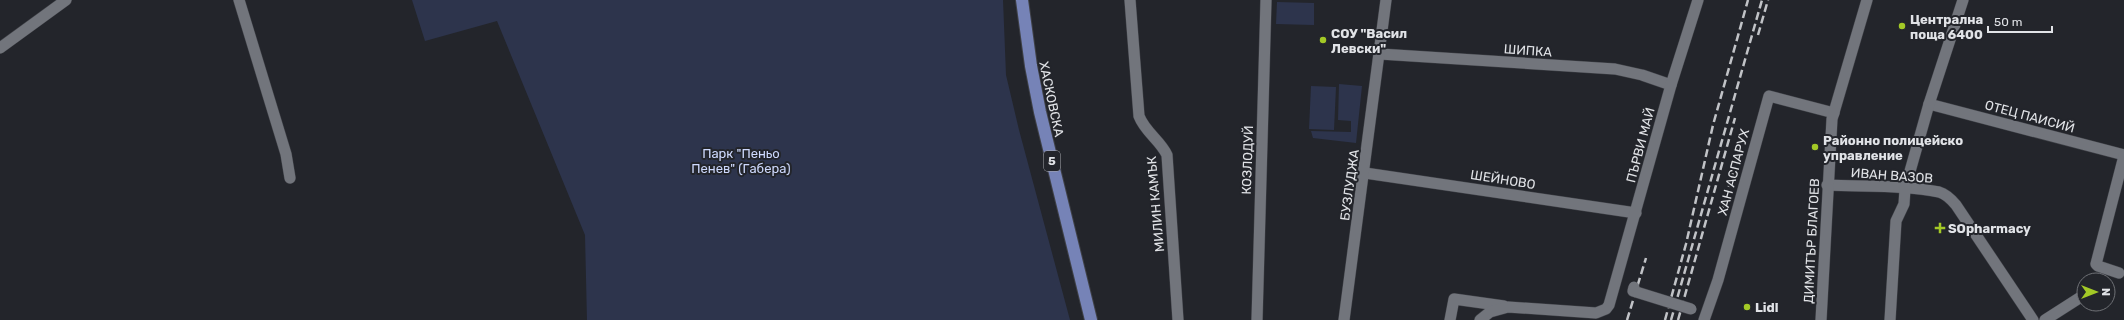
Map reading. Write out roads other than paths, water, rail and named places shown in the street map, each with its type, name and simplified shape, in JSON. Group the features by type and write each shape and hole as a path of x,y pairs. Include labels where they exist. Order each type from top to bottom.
{"main road":[{"name":"ХАСКОВСКА","path":"1022,0 1030,66 1091,320"}],"street":[{"path":"0,48 66,0"},
{"path":"239,0 286,154 290,178"},
{"name":"МИЛИН КАМЪК","path":"1130,0 1139,116 1144,127 1160,143 1167,156 1178,320"},
{"name":"КОЗЛОДУЙ","path":"1257,320 1266,0"},
{"name":"БУЗЛУДЖА","path":"1344,320 1365,173 1386,0"},
{"name":"ПЪРВИ МАЙ","path":"1508,307 1596,313 1606,309 1612,299 1671,85 1698,0"},
{"name":"ДИМИТЪР БЛАГОЕВ","path":"1821,320 1827,185 1834,113 1867,0"},
{"path":"1890,320 1896,221 1904,204 1906,189 1928,104 1963,0"},
{"name":"ШИПКА","path":"1380,54 1615,69 1642,75 1671,85"},
{"name":"ХАН АСПАРУХ","path":"1704,320 1718,280 1769,96 1834,113"},
{"name":"ОТЕЦ ПАИСИЙ","path":"1928,104 2124,155"},
{"path":"2122,274 2096,264 2124,155"},
{"name":"ШЕЙНОВО","path":"1365,173 1636,213"},
{"name":"ИВАН ВАЗОВ","path":"1827,185 1940,192 1952,201 2033,320"},
{"path":"1634,287 1633,291 1691,309"},
{"path":"1450,320 1454,300 1508,307"},
{"path":"2045,320 2076,300"},
{"path":"1480,320 1490,312 1508,307"}],"railway":[{"path":"1665,320 1686,244 1713,125 1748,0"},
{"path":"1671,320 1762,0"},
{"path":"1758,35 1768,0"},
{"path":"1678,320 1735,118"},
{"path":"1722,210 1743,138"},
{"path":"1627,320 1646,258"}],"place":[{"name":"Централна поща 6400","path":"1902,26"},
{"name":"СОУ \"Васил Левски\"","path":"1323,40"},
{"name":"Районно полицейско управление","path":"1815,147"},
{"name":"SOpharmacy","path":"1940,228"},
{"name":"Lidl","path":"1747,307"}],"park label":[{"name":"Парк \"Пеньо Пенев\" (Габера)","path":"741,160"}]}
